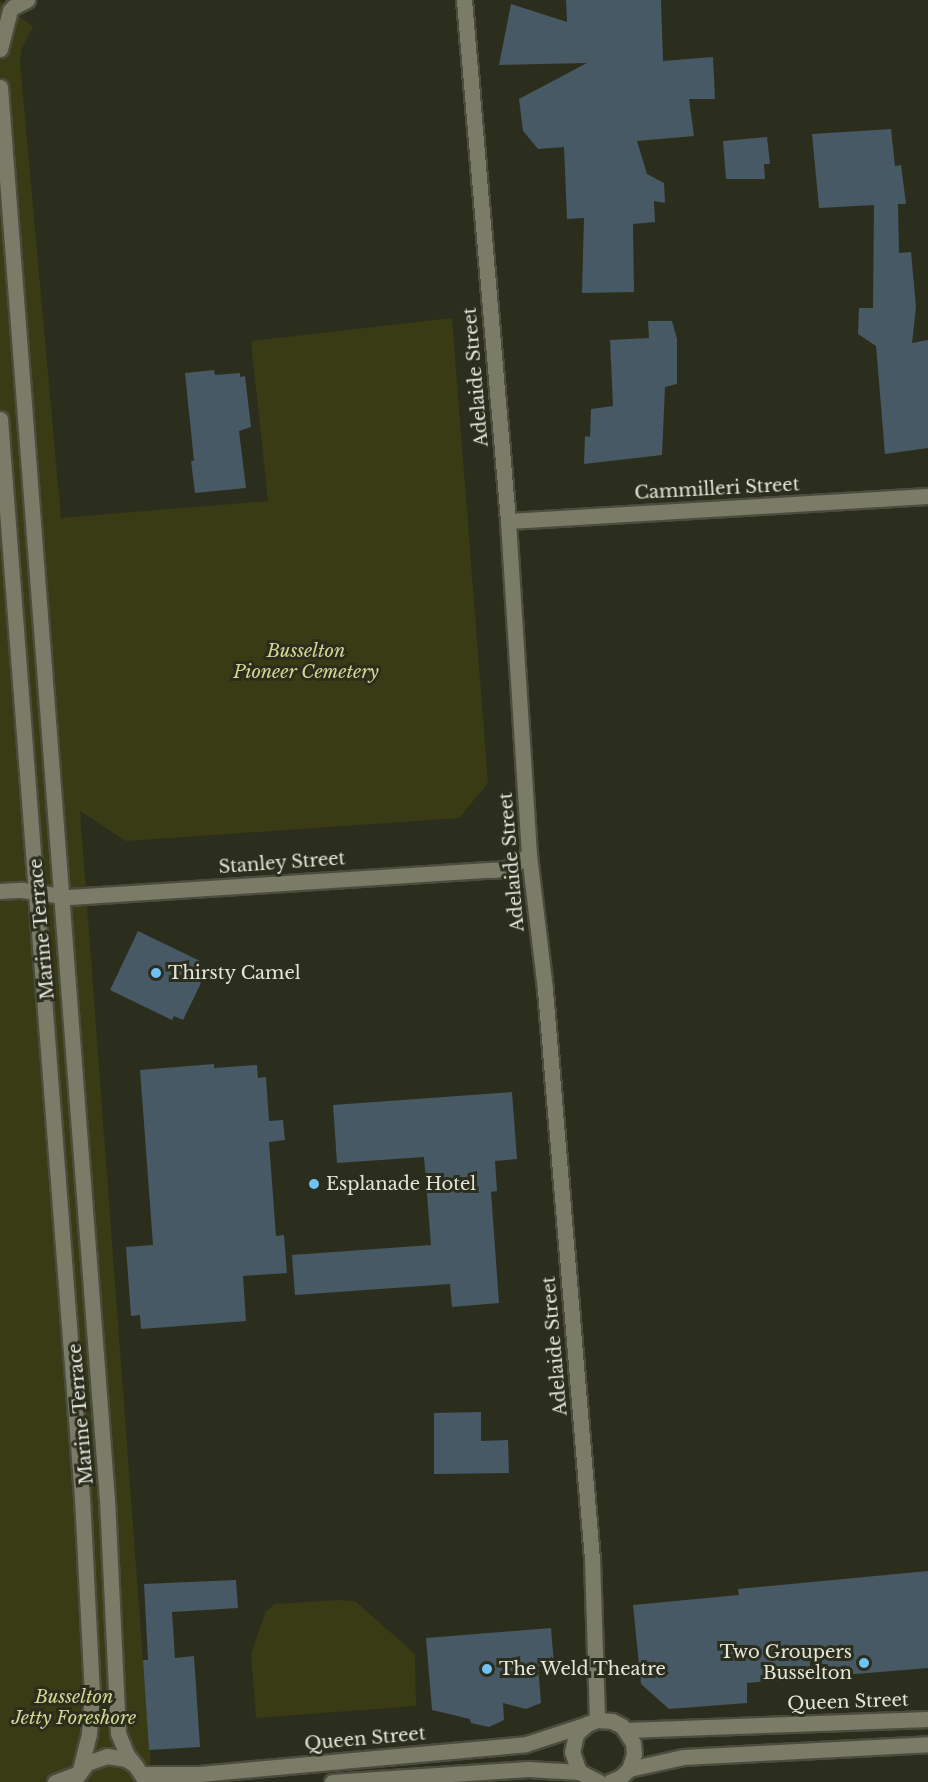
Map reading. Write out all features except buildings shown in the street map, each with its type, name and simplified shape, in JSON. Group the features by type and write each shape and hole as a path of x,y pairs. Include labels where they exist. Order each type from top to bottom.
{"street":[{"path":"0,49 10,9 27,0"},
{"name":"Adelaide Street","path":"464,0 508,521 529,855 545,990 591,1547 592,1722"},
{"name":"Marine Terrace","path":"0,87 107,1499 118,1733 127,1755 141,1774"},
{"name":"Marine Terrace","path":"0,419 34,891 82,1497 92,1694 89,1734 77,1775"},
{"name":"Cammilleri Street","path":"508,521 928,496"},
{"name":"Stanley Street","path":"0,891 34,891 69,897 506,869 529,855"},
{"name":"Queen Street","path":"626,1730 928,1719"},
{"path":"579,1772 573,1762 572,1745 576,1734 592,1722 612,1721 626,1730 633,1743 634,1754 629,1769 621,1777 609,1782"},
{"name":"Queen Street","path":"77,1775 87,1763 106,1756 126,1760 141,1774 199,1774 526,1744 592,1722"},
{"path":"629,1769 683,1757 928,1744"},
{"path":"332,1782 528,1769 579,1772 599,1782"},
{"path":"55,1782 77,1775"}],"green space":[{"path":"0,1 33,27 21,50 20,62 61,518 268,501 251,341 452,318 488,783 459,818 126,841 80,811 152,1782 0,1782"},
{"path":"340,1600 356,1602 415,1654 416,1706 256,1718 251,1654 266,1611 275,1604"}],"place":[{"name":"Thirsty Camel","path":"156,973"},
{"name":"Esplanade Hotel","path":"314,1184"},
{"name":"Two Groupers Busselton","path":"864,1663"},
{"name":"The Weld Theatre","path":"487,1669"}],"park label":[{"name":"Busselton Pioneer Cemetery","path":"306,662"},
{"name":"Busselton Jetty Foreshore","path":"74,1708"}]}
